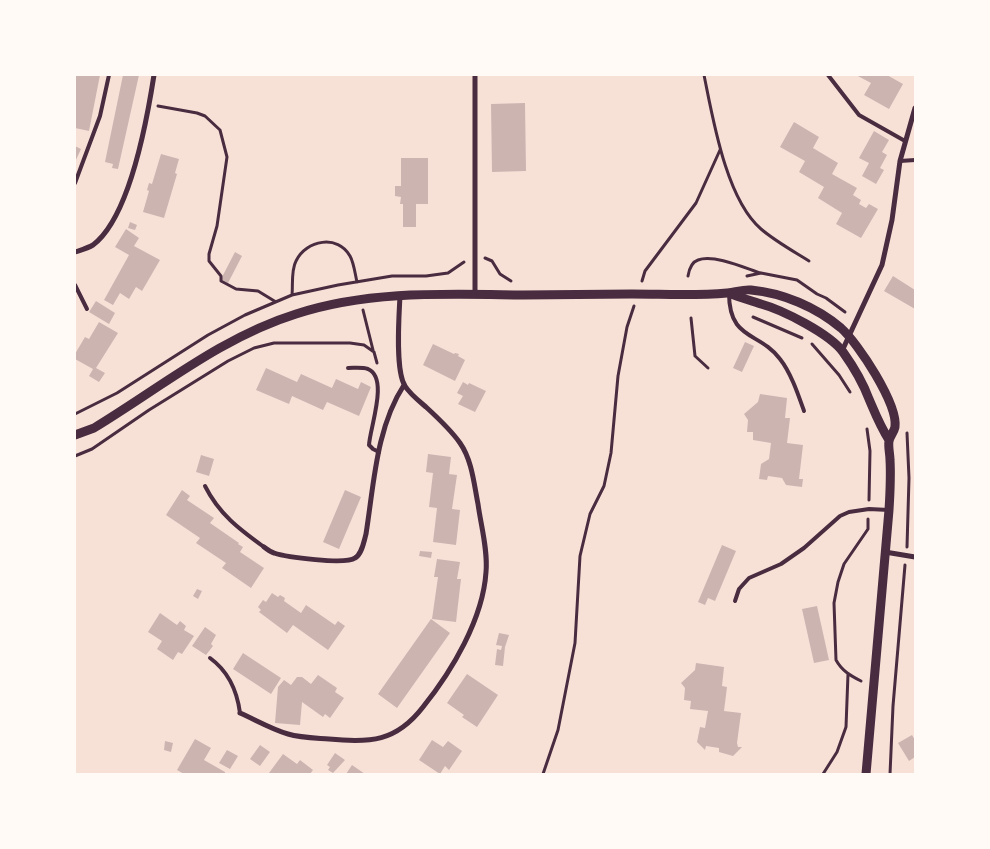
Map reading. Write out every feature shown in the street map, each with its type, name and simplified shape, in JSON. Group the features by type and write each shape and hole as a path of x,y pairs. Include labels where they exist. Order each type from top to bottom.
{"street":[{"path":"75,252 92,246 106,231 118,211 136,158 154,75"},
{"path":"475,75 475,293"},
{"path":"842,351 882,265 892,220 900,161 915,108"},
{"path":"75,435 94,428 232,341 271,322 324,306 349,301 436,293 524,295 696,294 729,293 740,290 750,290 784,297 817,312 849,337 873,369 892,411 895,427 889,440 889,510 866,774"},
{"path":"729,293 742,300 761,303 782,311 833,342 842,351 863,385 878,422 889,440"},
{"path":"240,713 290,735 362,742 382,738 402,730 415,718 439,687 462,647 479,608 486,572 485,550 470,464 460,444 432,412 404,385 400,370 398,329 400,296"},
{"path":"264,547 273,553 314,559 344,562 355,558 361,550 366,534 383,432 391,408 404,385"},
{"path":"885,552 915,557"}],"lane":[{"path":"75,183 100,116 109,75"},
{"path":"828,75 859,116 905,141"},
{"path":"900,161 915,160"},
{"path":"75,284 87,309"},
{"path":"729,293 729,307 735,323 747,335 765,345 780,358 804,411"},
{"path":"348,368 367,369 374,373 379,383 369,445 373,450 379,452"},
{"path":"205,486 218,509 226,518 264,547"},
{"path":"735,601 739,589 749,578 781,564 804,548 840,516 849,512 869,509 889,510"},
{"path":"210,658 230,677 240,713"}],"path":[{"path":"704,75 720,150 745,210 760,228 809,261"},
{"path":"149,105 197,112 205,116 220,130 227,158 217,226 209,254 209,261 221,276 221,281 236,289 258,291 276,302"},
{"path":"639,290 646,271 696,203 720,150"},
{"path":"292,295 295,262 301,253 310,246 319,242 330,241 338,244 351,257"},
{"path":"688,276 692,264 707,258 720,260 761,273"},
{"path":"543,774 558,730 575,643 580,556 590,514 604,486 611,453 618,376 627,327 636,299"},
{"path":"732,315 745,314 752,316 811,343 839,375 851,393"},
{"path":"691,318 695,356 708,368"},
{"path":"370,339 378,365 379,383"},
{"path":"75,456 92,449 149,410 228,361 254,348 274,343 350,343 364,345 374,352"},
{"path":"865,423 870,451 868,529 844,564 834,603 836,660 848,674 860,680 873,683"},
{"path":"890,774 894,697 908,532 907,431"},
{"path":"823,774 837,752 846,727 848,674"}],"building":[{"path":"75,75 100,75 89,131 75,128"},
{"path":"123,75 139,75 118,169 112,168 113,164 105,162"},
{"path":"856,75 887,75 903,84 889,109 864,95 871,83"},
{"path":"525,103 526,171 492,172 491,104"},
{"path":"794,122 819,137 813,148 838,163 832,174 857,188 853,195 861,200 859,204 866,208 869,204 878,209 861,238 836,224 842,213 818,198 824,187 799,172 805,161 780,147"},
{"path":"874,131 889,140 882,152 887,155 880,168 884,170 876,184 862,176 869,163 859,158"},
{"path":"75,146 81,149 75,162"},
{"path":"161,154 179,159 175,173 177,174 164,218 143,212 149,191 147,190 149,183 152,184"},
{"path":"401,158 428,158 428,204 416,204 416,227 403,227 403,204 400,204 401,197 395,196 395,186 401,186"},
{"path":"130,222 137,225 135,230 128,228"},
{"path":"126,229 139,238 134,246 160,260 142,291 136,287 129,299 120,293 113,305 104,300 129,255 115,247"},
{"path":"235,252 242,256 228,283 221,279"},
{"path":"893,276 915,290 915,309 884,291"},
{"path":"96,301 115,313 109,324 89,312"},
{"path":"99,322 118,333 96,368 105,373 99,382 89,376 93,369 75,359 75,354 85,337 89,339"},
{"path":"745,342 754,346 742,372 733,368"},
{"path":"433,344 454,354 459,354 458,356 465,360 455,381 423,365"},
{"path":"266,368 297,382 301,374 332,388 336,379 358,389 361,382 371,387 359,416 327,402 323,410 292,396 289,404 256,390"},
{"path":"463,382 486,391 475,412 458,404 463,396 457,393"},
{"path":"760,394 787,398 785,418 790,418 787,443 803,445 799,479 803,479 802,487 786,485 782,478 768,476 767,480 759,479 761,464 769,459 771,443 753,440 753,432 747,432 748,420 744,414 758,402"},
{"path":"428,454 451,457 449,474 457,475 452,509 460,510 456,545 433,542 437,508 429,507 433,473 426,472"},
{"path":"201,455 214,459 209,476 196,472"},
{"path":"182,490 190,496 187,500 214,518 210,523 243,547 240,552 264,568 251,588 222,568 226,563 196,543 200,538 166,515"},
{"path":"345,490 361,497 339,549 323,542"},
{"path":"722,545 736,551 715,601 708,598 705,605 698,602"},
{"path":"420,551 432,552 431,558 419,556"},
{"path":"437,559 460,562 457,579 461,579 456,622 432,619 438,577 434,577"},
{"path":"197,589 202,591 198,599 193,596"},
{"path":"272,593 278,597 280,595 285,598 284,601 301,613 306,605 335,625 338,621 345,626 328,650 293,625 287,633 259,612 261,610 258,607 263,600 266,602"},
{"path":"817,606 829,660 814,663 802,609"},
{"path":"160,613 177,625 180,621 186,626 184,630 194,636 182,654 178,652 173,660 157,649 162,641 148,632"},
{"path":"431,619 450,633 397,708 378,694"},
{"path":"205,627 216,635 211,644 213,646 206,655 192,646"},
{"path":"499,633 509,635 505,647 503,666 495,665 497,649 501,650 502,646 496,645"},
{"path":"243,653 281,678 271,694 233,669"},
{"path":"696,663 724,667 722,686 727,687 724,711 741,713 737,743 738,747 742,747 733,756 719,752 719,748 706,746 705,750 697,742 700,727 705,728 708,711 690,709 691,701 684,700 685,688 681,683 695,670"},
{"path":"467,674 498,695 477,727 462,717 464,715 447,703"},
{"path":"318,675 337,688 335,692 344,698 330,718 325,714 323,717 302,702 300,725 275,723 278,687 284,680 291,685 297,677 302,677 311,684"},
{"path":"912,735 915,740 915,757 909,761 898,743"},
{"path":"195,739 211,748 204,760 225,772 225,774 184,774 177,770"},
{"path":"432,740 443,747 448,741 462,751 449,770 445,766 440,774 419,760"},
{"path":"165,741 173,743 171,752 164,750"},
{"path":"260,745 270,752 260,766 250,759"},
{"path":"227,750 238,756 230,769 219,763"},
{"path":"335,753 345,760 333,773 328,770 330,767 327,765"},
{"path":"283,754 297,764 300,760 313,770 310,774 270,774"},
{"path":"352,765 365,774 346,774"}]}
